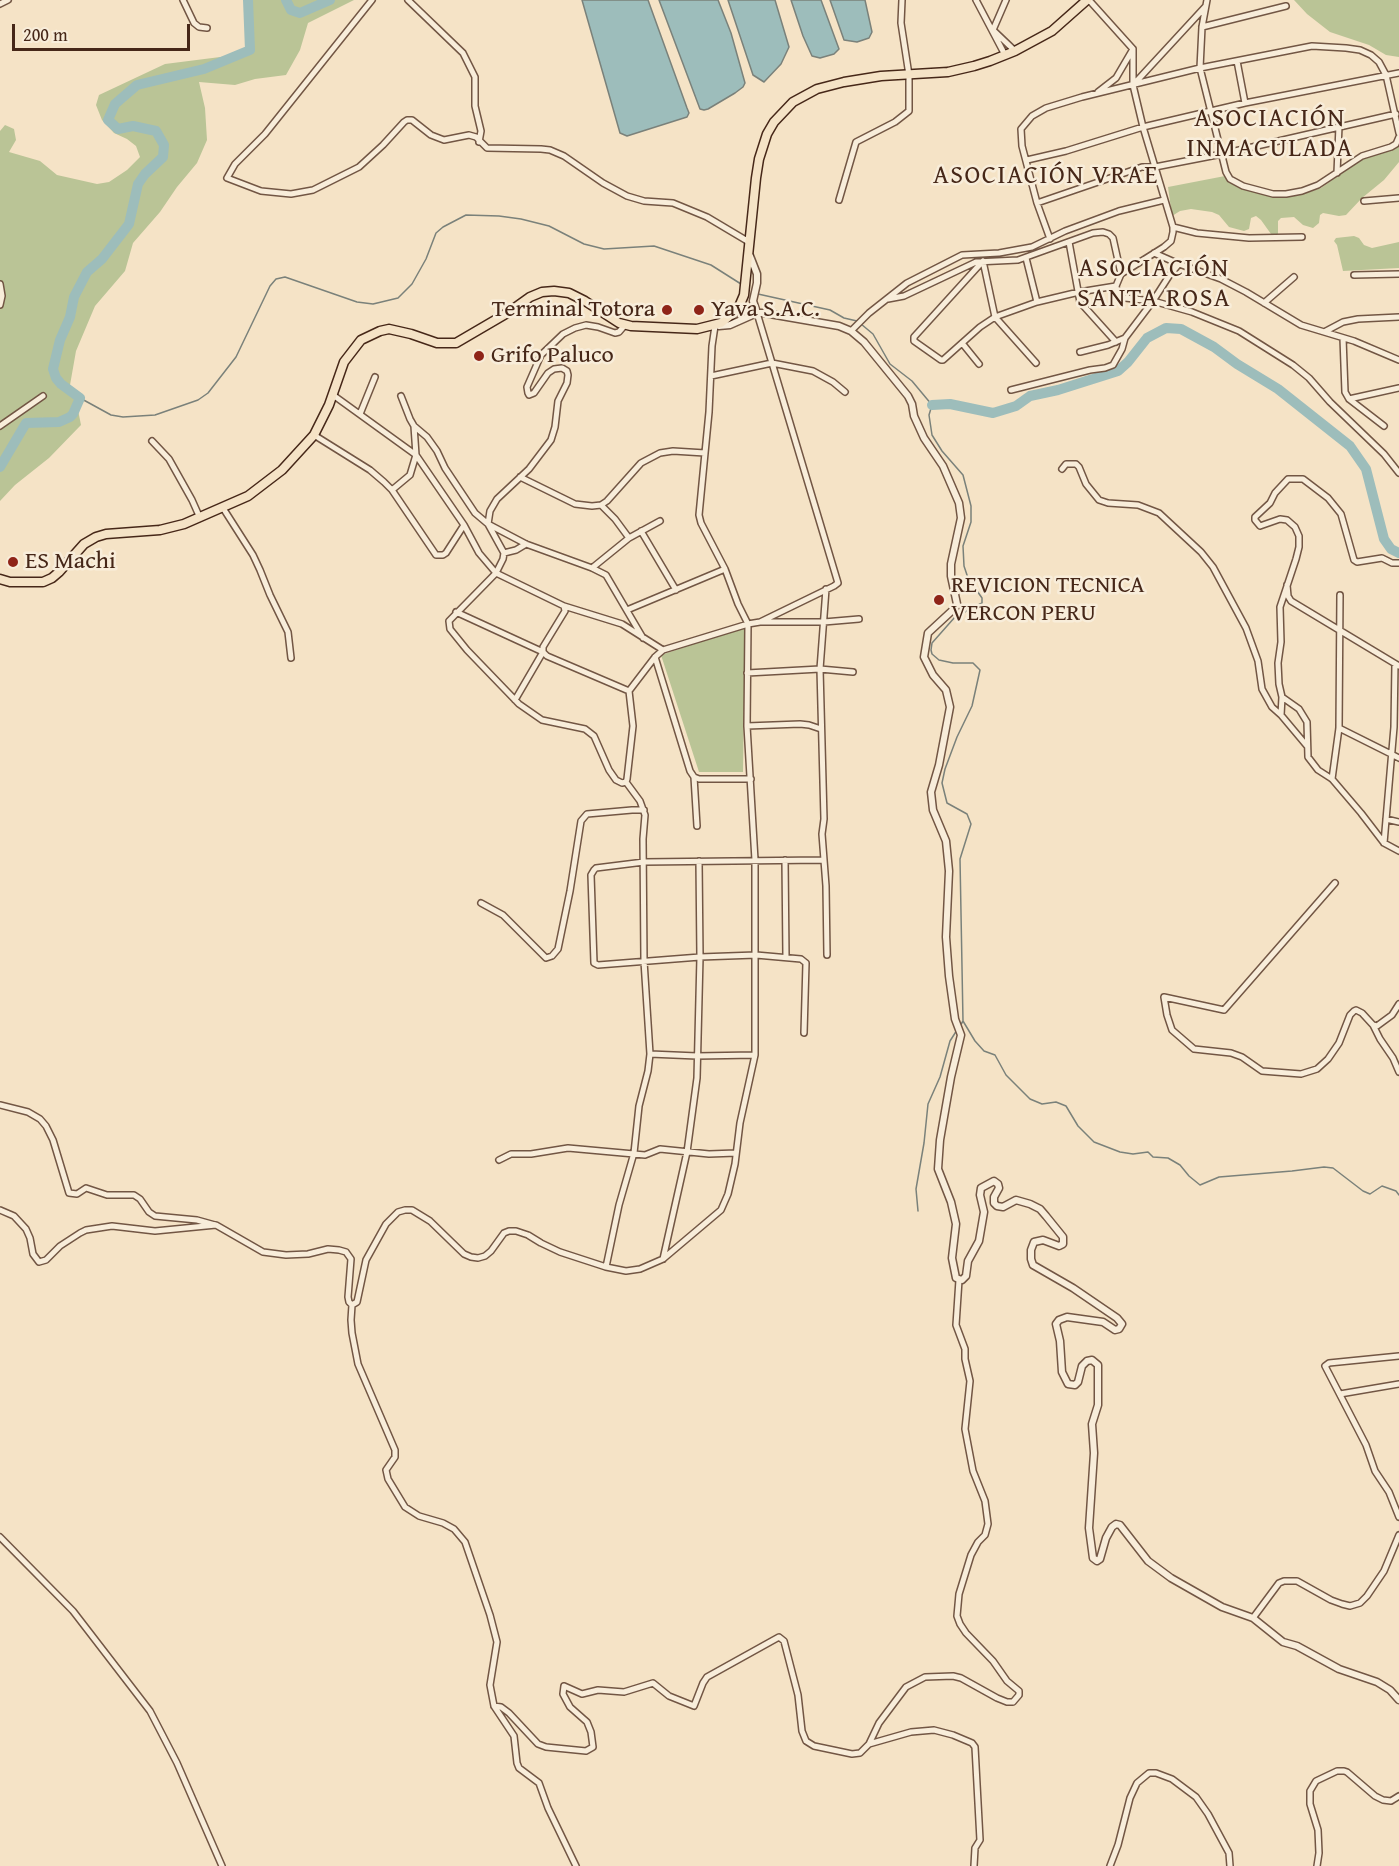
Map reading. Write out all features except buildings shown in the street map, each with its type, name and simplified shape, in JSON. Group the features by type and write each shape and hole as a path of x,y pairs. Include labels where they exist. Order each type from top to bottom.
{"highway":[{"path":"0,579 10,582 43,582 52,578 84,544 96,537 106,534 160,530 184,524 248,496 282,470 314,435 333,395 344,362 361,340 380,331 390,329 437,344 456,343 530,297 542,292 554,291 569,293 625,325 696,330 715,326 728,319 738,309 744,295 759,159 767,134 783,111 804,94 818,88 881,76 948,72 974,66 1016,51 1052,31 1088,0"}],"street":[{"path":"0,4 8,0"},
{"path":"183,0 194,23 199,27 207,28"},
{"path":"372,0 266,134 235,164 227,178 261,191 291,194 313,190 359,167 407,120 412,120 431,135 444,140 469,135 476,137 488,148 550,150 572,161 603,183 627,196 644,201 673,202 707,217 748,246 757,283 753,301 838,583 760,622"},
{"path":"408,0 463,53 475,77 475,106 481,131 479,142"},
{"path":"838,200 856,142 895,122 909,111 909,75 902,23 902,0"},
{"path":"976,0 1005,55"},
{"path":"993,30 1006,0"},
{"path":"1088,0 1133,49 1133,85 1173,227 1171,241 1121,274"},
{"path":"1133,85 1207,3"},
{"path":"1050,239 1037,203 1021,138 1022,129 1027,120 1046,108 1096,93 1200,68 1312,46 1346,48 1371,55 1379,62 1386,75 1396,114 1399,135 1396,144 1362,156 1337,173 1302,191 1273,194 1243,186 1230,179 1226,172 1200,68 1202,27 1207,3"},
{"path":"1202,27 1286,6"},
{"path":"993,30 1016,51"},
{"path":"1096,93 1116,78 1133,49"},
{"path":"1237,61 1245,103"},
{"path":"1027,160 1066,151 1143,127 1245,103 1399,73"},
{"path":"1037,203 1142,166 1155,167 1222,154 1396,114"},
{"path":"1337,173 1339,126"},
{"path":"1364,201 1399,198"},
{"path":"851,331 887,299 918,276 962,255 999,253 1032,247 1065,231 1119,211 1164,200"},
{"path":"1173,227 1197,233 1250,238 1302,237"},
{"path":"887,299 904,296 976,262 1026,258 1093,233 1109,234 1113,238 1121,274 1116,286 1119,296 1153,301 1192,312 1239,331 1293,365 1309,378 1330,402 1384,454 1399,473"},
{"path":"1069,242 1080,302 1116,342"},
{"path":"1154,254 1221,279 1301,325 1326,331 1399,360"},
{"path":"1026,258 1037,302"},
{"path":"983,261 995,317 1036,363"},
{"path":"983,261 914,339 941,360 995,317 1037,302 1116,286"},
{"path":"1011,390 1113,365 1125,338 1179,264"},
{"path":"1354,275 1399,274"},
{"path":"1264,303 1294,277"},
{"path":"0,284 2,289 0,305"},
{"path":"352,1305 357,1302 366,1260 386,1224 398,1212 405,1210 412,1210 430,1221 464,1254 471,1257 485,1256 504,1233 516,1231 560,1252 626,1271 640,1269 663,1259 721,1210 728,1194 755,1055 756,955 755,860 747,726 748,624 698,512 705,453 712,346 715,326 730,325 757,313 839,326 851,331 864,342 908,396 924,438 943,466 959,503 961,518 951,564 957,604 928,633 924,657 933,675 946,690 950,707 939,765 931,792 933,810 946,841 949,871 946,937 949,976 956,1024 961,1031 940,1140 938,1169 951,1202 956,1224 952,1258 955,1275 959,1280 956,1320 957,1331 965,1349 970,1381 965,1429 973,1472 985,1501 988,1524 985,1535 971,1555 959,1594 957,1616 966,1633 1020,1693 1016,1700 1007,1702 961,1678 925,1677 906,1687 879,1723 869,1744 860,1753 852,1754 814,1746 806,1741 802,1731 798,1695 784,1641 779,1637 707,1677 694,1706 669,1696 653,1683 624,1692 598,1690 582,1694 564,1686 563,1694 570,1707 587,1722 591,1732 593,1747 586,1751 546,1747 538,1744 509,1713 501,1707 494,1706"},
{"path":"1326,331 1342,322 1399,317"},
{"path":"625,325 615,333 586,325 575,328 563,334 541,355 527,387 528,393 533,394 548,373 554,369 562,368 567,371 567,383 558,401 551,441 542,454 496,500 490,510 488,524 504,553 503,559 496,573 449,621 450,629 467,650 515,700 532,715 542,720 585,729 594,736 616,780 619,783 626,782"},
{"path":"1080,352 1125,338"},
{"path":"1343,338 1344,387 1349,399 1384,426"},
{"path":"962,344 979,364"},
{"path":"711,376 771,363 813,371 833,382 845,393"},
{"path":"360,414 375,377"},
{"path":"1349,399 1399,388"},
{"path":"333,395 416,455 464,525 479,553 496,573 564,606 622,624 663,651"},
{"path":"0,426 43,396"},
{"path":"401,396 414,426 427,437 437,451 445,468 475,513 488,524 526,544 606,575 643,638"},
{"path":"392,490 410,475 416,455 414,426"},
{"path":"314,435 370,470 392,490 436,555 446,553 464,525"},
{"path":"152,441 169,459 200,518"},
{"path":"520,477 575,504 601,505 641,463 660,453 673,451 705,453"},
{"path":"1062,469 1066,464 1076,464 1092,494 1099,500 1108,503 1138,505 1159,513 1201,552 1214,567 1246,628 1258,661 1262,689 1272,707 1307,746"},
{"path":"1281,715 1282,697 1278,663 1281,642 1280,607 1299,548 1299,536 1295,527 1287,520 1280,519 1260,526 1255,520 1257,514 1288,479 1294,478 1309,483 1328,498 1341,514 1354,560 1357,562 1382,558 1392,563 1399,561"},
{"path":"601,505 629,538"},
{"path":"223,508 260,570 288,632 291,658"},
{"path":"592,568 629,538 660,520"},
{"path":"642,531 676,590"},
{"path":"504,553 526,544"},
{"path":"627,610 725,569"},
{"path":"1287,584 1291,601 1397,665 1384,843"},
{"path":"826,589 820,669 824,810 822,834 826,886 827,955"},
{"path":"1332,779 1339,728 1340,595"},
{"path":"515,700 565,611 564,606"},
{"path":"456,612 629,692"},
{"path":"606,1267 619,1205 634,1154 639,1106 650,1054 644,961 644,810 626,782 633,726 629,692 654,657 663,651 748,624 859,619"},
{"path":"654,657 690,771 694,777 697,826"},
{"path":"747,673 820,669 854,672"},
{"path":"1282,697 1303,712 1308,728 1308,757 1313,765 1332,779 1362,813 1384,843 1399,851"},
{"path":"747,726 800,724 821,729"},
{"path":"1339,728 1399,758"},
{"path":"694,777 699,779 751,779"},
{"path":"481,903 503,915 546,958 552,956 558,949 581,820 587,814 644,810"},
{"path":"1386,819 1399,822"},
{"path":"785,860 786,957"},
{"path":"804,1033 806,963 801,959 756,955 598,965 594,963 591,875 596,868 644,862 823,860"},
{"path":"663,1259 687,1152 697,1078 700,957 699,861"},
{"path":"1335,884 1227,1008 1221,1010 1164,997 1169,1025 1194,1049 1231,1053 1242,1057 1262,1071 1301,1074 1317,1069 1328,1059 1339,1043 1350,1015 1356,1010 1362,1013 1373,1026 1399,1072"},
{"path":"1373,1026 1382,1025 1399,1004"},
{"path":"650,1054 755,1055"},
{"path":"0,1105 28,1112 40,1119 46,1126 53,1140 69,1193 77,1194 86,1188 107,1195 134,1196 140,1199 154,1216 198,1220 216,1225 263,1252 286,1255 334,1249 346,1252 351,1259 348,1297 352,1305 352,1334 358,1364 395,1450 395,1456 386,1470 388,1479 405,1506 419,1516 454,1529 465,1542 490,1615 496,1642 490,1685 494,1706 514,1736 519,1768 538,1783 576,1866"},
{"path":"500,1160 511,1154 531,1154 568,1148 645,1155 660,1149 709,1154 736,1153"},
{"path":"959,1280 966,1276 968,1261 979,1241 984,1212 980,1195 981,1188 994,1181 999,1188 994,1201 997,1206 1003,1207 1012,1201 1021,1201 1040,1209 1062,1237 1064,1242 1059,1246 1036,1240 1031,1250 1030,1259 1033,1265 1073,1288 1122,1324 1119,1329 1115,1330 1102,1322 1067,1317 1056,1324 1060,1341 1062,1372 1068,1384 1075,1385 1078,1382 1082,1366 1087,1361 1092,1360 1098,1365 1098,1405 1092,1424 1094,1453 1089,1528 1093,1558 1097,1561 1100,1559 1112,1527 1116,1524 1120,1525 1148,1561 1171,1578 1222,1607 1253,1618 1283,1642 1297,1646 1339,1670 1377,1682 1390,1690 1399,1700"},
{"path":"0,1210 14,1216 26,1230 33,1254 39,1262 46,1260 60,1246 86,1230 112,1226 156,1231 216,1225"},
{"path":"1399,1356 1327,1363 1326,1368 1370,1453 1376,1471 1389,1492 1399,1517"},
{"path":"1340,1394 1399,1384"},
{"path":"1253,1618 1279,1583 1284,1581 1297,1581 1342,1605 1350,1606 1360,1603 1384,1571 1399,1534"},
{"path":"0,1537 73,1611 150,1712 177,1764 222,1866"},
{"path":"869,1744 911,1731 934,1730 972,1743 975,1747 980,1841 975,1848 974,1866"},
{"path":"1317,1866 1318,1830 1310,1804 1310,1791 1316,1781 1337,1771 1344,1771 1383,1800 1391,1801 1399,1796"},
{"path":"1110,1866 1130,1798 1137,1783 1149,1773 1156,1773 1172,1779 1196,1797 1229,1853 1230,1866"}],"green space":[{"path":"246,0 354,0 308,23 300,50 286,75 255,79 235,85 199,82 205,108 207,140 197,163 133,243 125,271 95,306 76,351 70,385 75,395 81,425 49,458 15,485 0,501 0,131 5,125 14,129 16,140 9,152 40,161 57,175 97,184 109,182 127,170 140,157 136,146 114,133 102,120 96,105 99,95 165,64 236,55 248,48 251,36"},
{"path":"1294,0 1399,0 1399,57 1386,55 1369,45 1330,32 1307,14"},
{"path":"1399,139 1399,162 1384,180 1346,215 1323,213 1320,215 1319,223 1313,228 1303,225 1294,217 1281,218 1278,221 1278,234 1271,234 1256,216 1251,218 1249,229 1244,231 1229,227 1219,215 1212,212 1191,209 1180,211 1172,216 1168,187 1225,176 1247,189 1268,196 1301,195 1321,188 1355,160 1394,144"},
{"path":"1354,236 1359,238 1364,245 1372,248 1399,242 1399,268 1343,271 1334,241 1336,238"},
{"path":"745,627 743,772 699,772 661,655"}],"water":[{"path":"582,0 648,0 689,113 687,117 627,136 620,133"},
{"path":"659,0 718,0 731,33 745,83 743,87 708,109 700,109"},
{"path":"728,0 775,0 789,47 781,64 764,82 753,75"},
{"path":"791,0 821,0 839,49 834,54 820,58 812,56"},
{"path":"830,0 865,0 872,32 869,38 857,42 844,40"}],"waterway":[{"path":"0,467 26,423 59,422 73,414 80,398 61,384 53,369 74,297 87,272 102,259 129,224 138,184 163,157 164,145 156,131 133,126 118,129 108,120 115,104 137,85 204,69 250,50 248,0"},
{"path":"286,0 291,10 300,13 330,0"},
{"path":"80,398 111,415 123,417 155,415 198,400 208,393 236,357 270,286 276,279 285,277 357,302 373,304 398,298 412,284 426,259 436,233 466,215 521,219 549,226 584,244 604,249 654,246 711,265 741,284"},
{"path":"758,294 830,310 844,318 857,321"},
{"path":"861,324 873,334 890,364 912,381 932,405 929,415 932,435 942,451 963,475 971,506 971,522 963,546 964,566 968,578 982,598 982,603 955,617 932,643 931,650 939,660 973,663 980,670 972,706 957,737 942,783 947,803 967,814 971,824 960,859 963,1021 960,1026"},
{"path":"932,405 950,404 993,413 1016,406 1030,396 1058,390 1118,371 1147,338 1166,328 1181,329 1214,347 1278,389 1350,446 1366,469 1384,539 1391,549 1399,553"},
{"path":"963,1021 975,1041 984,1051 995,1055 1006,1075 1030,1099 1042,1104 1056,1102 1066,1106 1078,1126 1094,1142 1120,1152 1133,1154 1148,1152 1153,1157 1168,1158 1180,1165 1200,1185 1219,1177 1324,1167 1333,1168 1370,1194 1382,1186 1396,1191 1399,1195"},
{"path":"918,1211 916,1189 928,1104 940,1077 950,1041 957,1030"}],"place":[{"name":"Terminal Totora","path":"667,310"},
{"name":"Yava S.A.C.","path":"699,310"},
{"name":"Grifo Paluco","path":"479,356"},
{"name":"ES Machi","path":"13,562"},
{"name":"REVICION TECNICA VERCON PERU","path":"939,600"}],"district":[{"name":"ASOCIACIÓN INMACULADA","path":"1270,134"},
{"name":"ASOCIACIÓN VRAE","path":"1046,176"},
{"name":"ASOCIACIÓN SANTA ROSA","path":"1154,284"}]}
